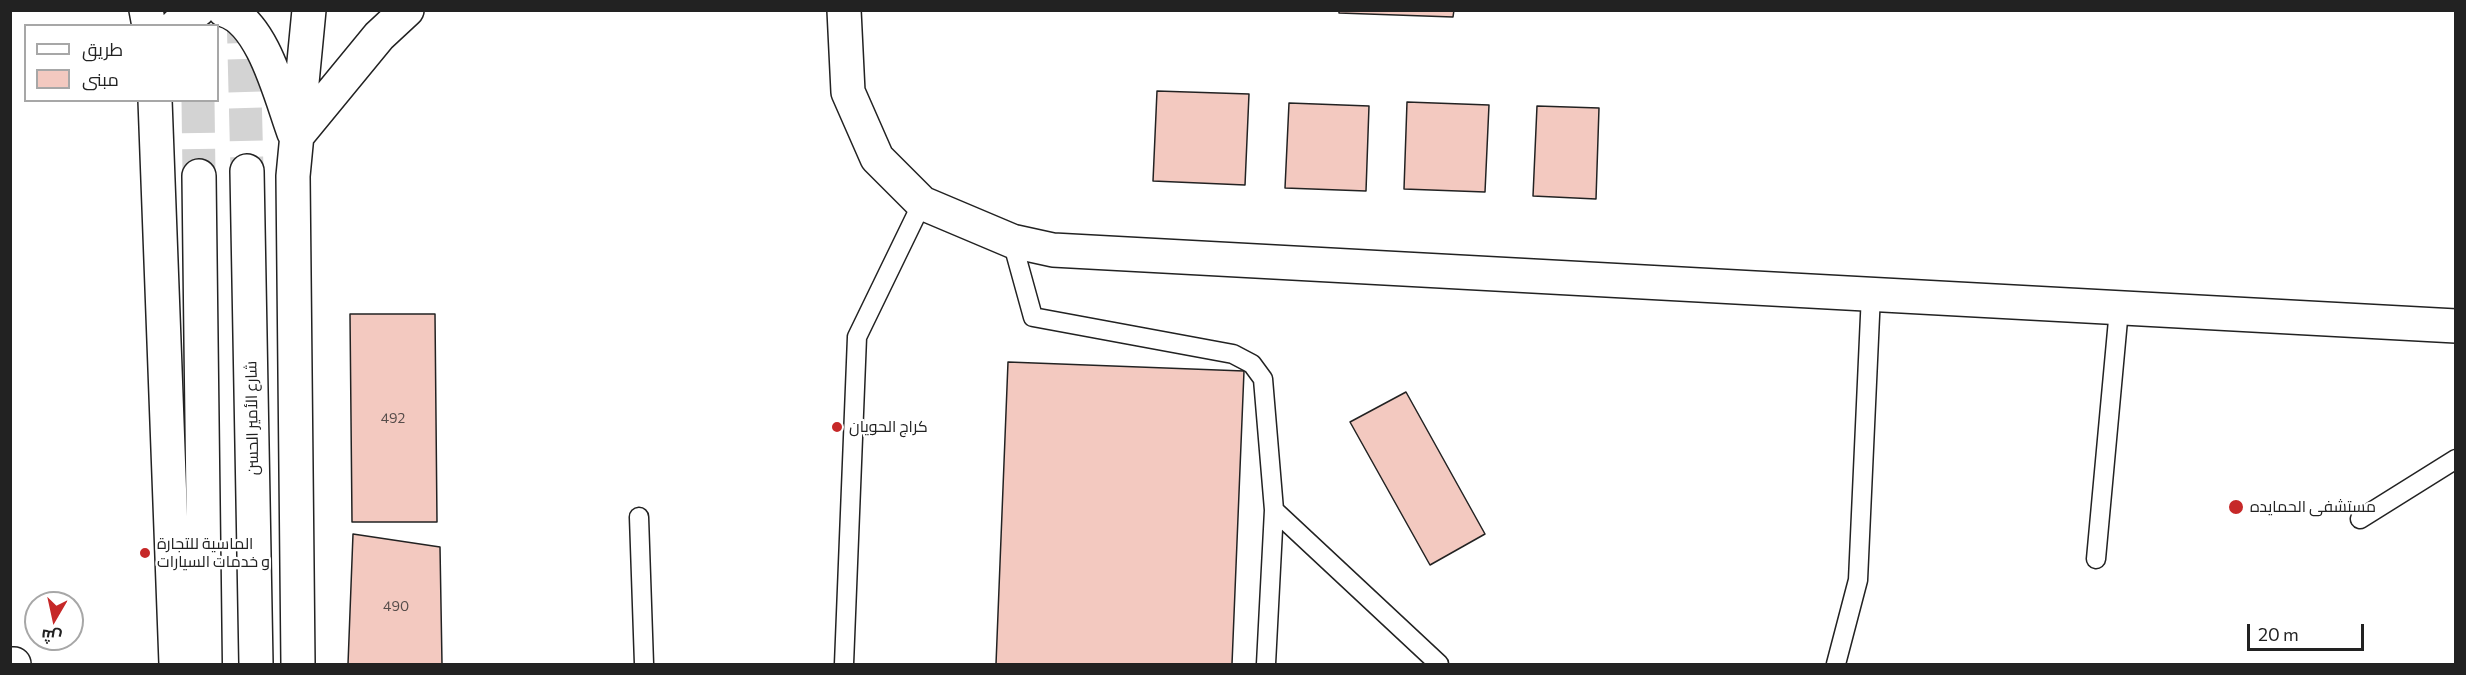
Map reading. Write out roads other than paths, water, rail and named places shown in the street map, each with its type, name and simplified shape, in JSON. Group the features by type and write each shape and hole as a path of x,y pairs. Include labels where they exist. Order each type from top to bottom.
{"main road":[{"path":"178,24 190,13 198,10"},
{"path":"224,10 235,13 257,36 296,137"},
{"path":"298,664 293,176 309,10"},
{"path":"296,137 363,53 407,10"},
{"path":"844,10 848,92 877,158 922,203 1012,241 1053,250 2456,326"},
{"path":"155,102 176,664"},
{"name":"شارع الأمير الحسن","path":"247,171 256,664"},
{"path":"199,176 205,664"}],"lane":[{"path":"844,664 857,337 922,203"},
{"path":"1012,241 1033,317 1233,354 1252,364 1263,379 1274,510 1266,664"},
{"path":"1836,664 1858,580 1871,294"},
{"path":"2096,559 2120,309"},
{"path":"2360,519 2456,459"},
{"path":"1274,510 1439,664"},
{"path":"639,517 644,664"}],"tunnel":[{"path":"243,10 247,171"},
{"path":"198,102 199,176"}],"place":[{"name":"كراج الحويان","path":"837,427"},
{"name":"مستشفى الحمايده","path":"2236,507"},
{"name":"الماسية للتجارة و خدمات السيارات","path":"145,553"}]}
